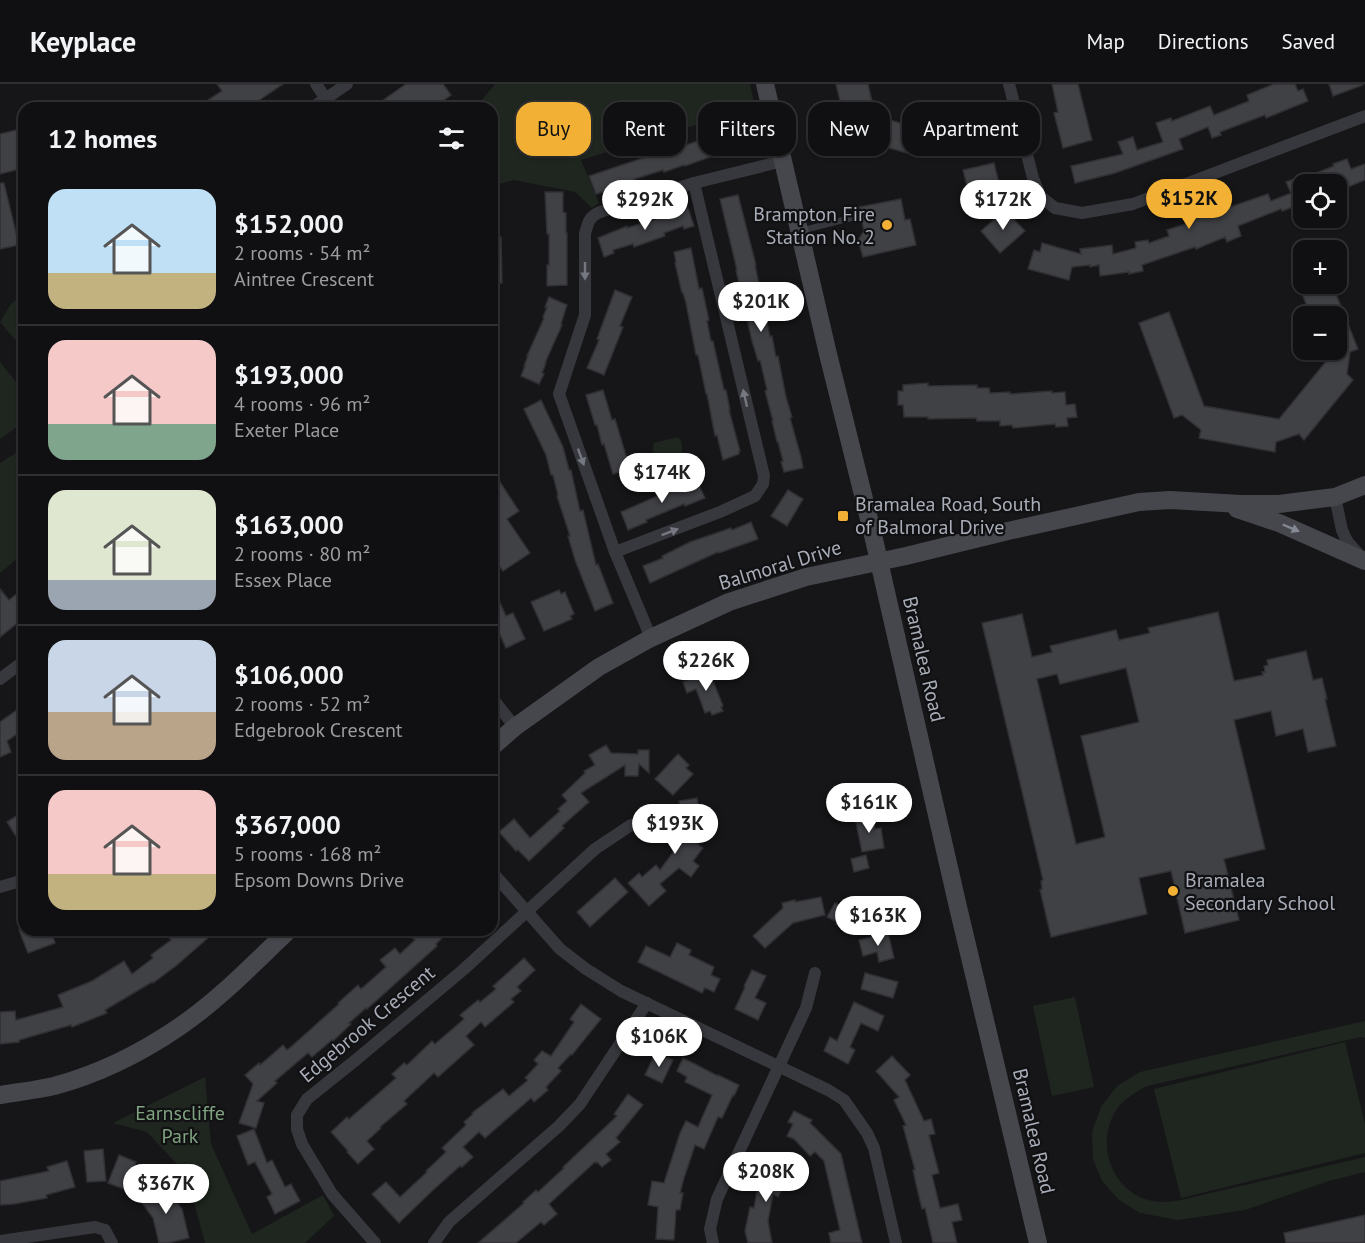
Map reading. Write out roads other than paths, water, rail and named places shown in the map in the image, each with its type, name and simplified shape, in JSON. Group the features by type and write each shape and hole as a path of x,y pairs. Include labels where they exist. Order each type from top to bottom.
{"street":[{"path":"316,84 328,102"},
{"path":"330,102 347,84"},
{"name":"Bramalea Road","path":"765,84 1038,1243"},
{"path":"1009,84 1033,178 1040,196 1055,208 1082,213 1133,204 1365,116"},
{"path":"651,638 615,552 559,394 585,315 587,224 592,216 600,212 694,183 783,161"},
{"path":"615,552 729,508 755,496 763,484 764,476 694,183"},
{"name":"Balmoral Drive","path":"498,742 514,727 600,667 651,638 729,602 806,577 1139,502 1170,500 1279,504 1335,497 1365,485"},
{"path":"1335,497 1342,530 1347,541 1365,562"},
{"path":"1216,502 1279,523 1365,562"},
{"path":"0,679 18,666"},
{"path":"498,706 514,727"},
{"name":"Edgebrook Crescent","path":"375,1243 332,1194 302,1144 297,1129 297,1115 307,1099 463,970 595,849 631,825"},
{"path":"498,879 560,949 586,969 621,991 779,1066 844,1100 862,1125 874,1148 896,1243"},
{"path":"0,887 18,882"},
{"path":"0,1095 54,1086 108,1067 147,1048 214,999 282,936"},
{"path":"713,1243 710,1229 717,1199 806,1008 815,972"},
{"path":"434,1243 450,1222 559,1126 580,1104 647,1003"},
{"path":"0,1241 95,1227 105,1230 112,1243"}],"lane":[{"path":"800,231 855,217"}],"place":[{"name":"Brampton Fire Station No. 2","path":"887,225"},
{"name":"Bramalea Road, South of Balmoral Drive","path":"843,516"},
{"name":"Bramalea Secondary School","path":"1173,891"}],"park label":[{"name":"Earnscliffe Park","path":"180,1124"}]}
